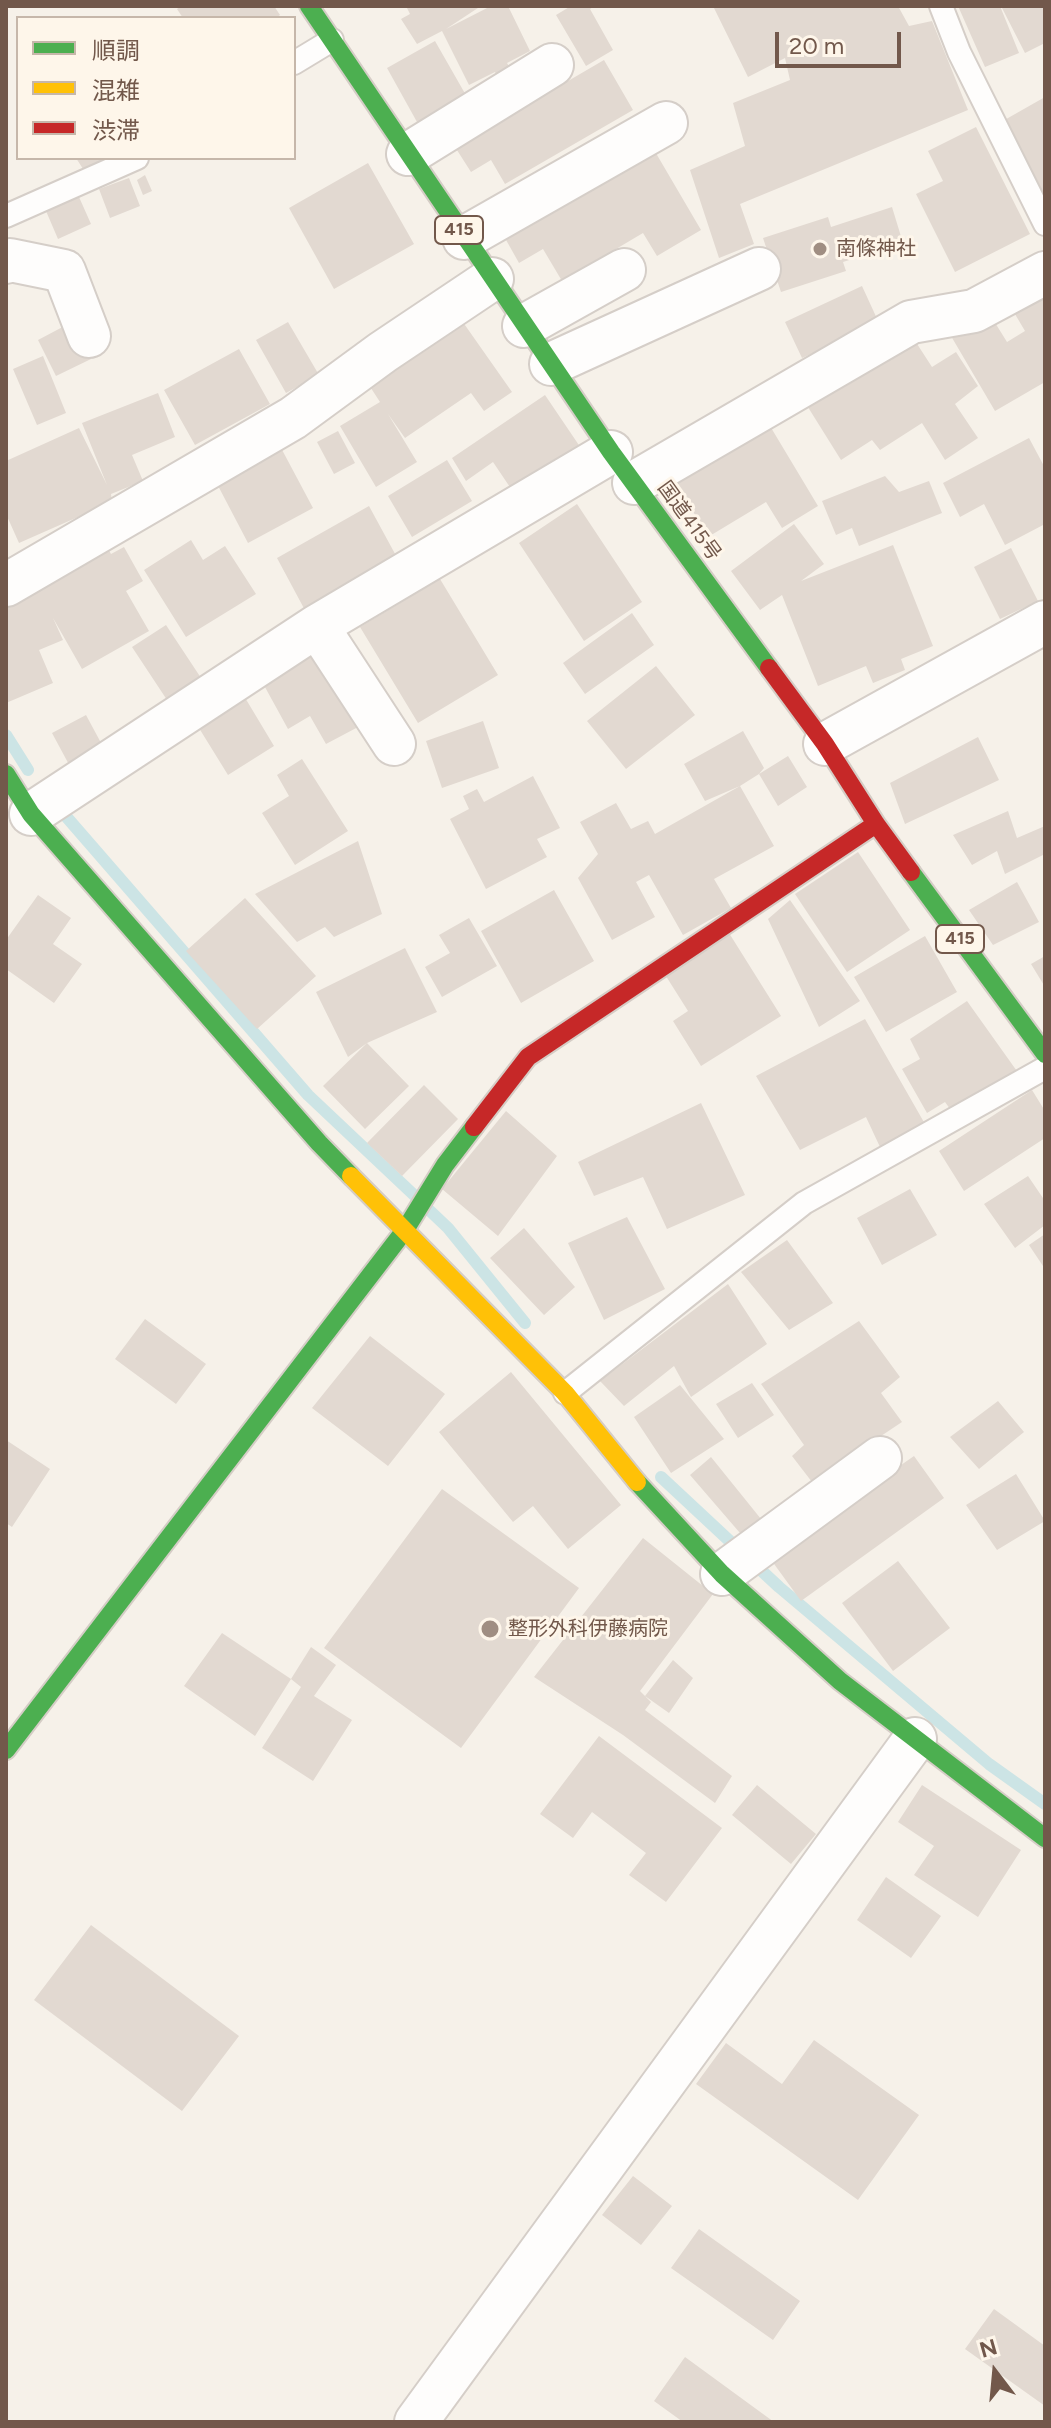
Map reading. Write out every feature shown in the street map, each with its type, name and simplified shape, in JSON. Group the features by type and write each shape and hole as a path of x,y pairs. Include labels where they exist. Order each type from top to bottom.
{"main road":[{"name":"国道415号","path":"309,6 622,467 825,744 876,824 1045,1054"},
{"path":"6,774 31,814 319,1143 565,1393 636,1481 722,1574 840,1681 1045,1838"},
{"path":"8,1744 405,1230 445,1165 528,1057 876,824"}],"street":[{"path":"408,154 552,65"},
{"path":"464,238 666,123"},
{"path":"6,262 10,260 64,271 89,336"},
{"path":"551,364 759,269"},
{"path":"524,326 624,270"},
{"path":"31,814 317,626 622,467 911,322 974,311 1045,273"},
{"path":"6,585 293,418 383,352 492,279"},
{"path":"825,744 1045,622"},
{"path":"317,626 394,744"},
{"path":"722,1574 880,1458"},
{"path":"416,2422 915,1739"}],"lane":[{"path":"941,6 959,52 1045,224"},
{"path":"296,62 332,40"},
{"path":"6,216 132,160"},
{"path":"565,1393 804,1203 1045,1068"}],"building":[{"path":"181,6 274,6 280,15 182,16 177,9"},
{"path":"406,6 481,6 446,29 491,6 508,6 530,51 507,63 514,75 500,82 495,72 469,85 442,31 417,44 401,19 410,14"},
{"path":"571,6 594,6 590,9 613,50 586,66 556,15"},
{"path":"713,6 898,6 909,26 932,21 968,110 740,204 754,244 719,258 690,170 745,146 733,103 790,80 785,58 748,77"},
{"path":"958,6 1000,6 1019,53 985,67"},
{"path":"1001,6 1045,6 1045,43 1025,53"},
{"path":"435,41 471,104 422,131 387,68"},
{"path":"604,60 633,110 505,184 491,160 471,172 455,147"},
{"path":"1045,97 1045,207 1001,122"},
{"path":"976,127 1030,234 955,272 916,194 943,181 928,151"},
{"path":"650,143 701,230 657,256 643,233 562,281 543,249 519,263 501,231"},
{"path":"77,160 104,160 85,172"},
{"path":"368,163 414,244 334,289 289,208"},
{"path":"145,175 152,191 143,195 137,180"},
{"path":"129,178 140,206 110,218 99,189"},
{"path":"79,197 91,224 58,239 46,211"},
{"path":"892,207 903,243 843,262 846,271 781,292 763,238 828,217 831,227"},
{"path":"862,286 879,323 802,358 785,322"},
{"path":"1045,295 1045,382 995,411 951,336 989,313 1007,342 1025,331 1009,304"},
{"path":"460,318 512,392 484,411 471,393 405,438 388,414 417,462 376,487 340,426 380,402 367,382"},
{"path":"72,322 91,359 56,376 38,340"},
{"path":"288,322 319,375 286,393 256,340"},
{"path":"908,330 932,367 956,352 978,386 955,404 978,438 945,460 922,423 880,450 872,440 841,460 801,396"},
{"path":"239,349 270,404 195,445 164,390"},
{"path":"43,356 66,413 37,425 13,369"},
{"path":"158,393 175,437 132,455 143,481 111,494 112,502 19,543 6,514 6,461 79,428 107,485 82,423"},
{"path":"545,395 589,460 522,505 493,462 466,481 452,458"},
{"path":"767,421 818,506 782,528 766,502 708,537 673,477"},
{"path":"338,431 355,463 334,474 317,442"},
{"path":"1029,438 1045,468 1045,524 1005,545 984,504 960,517 943,483"},
{"path":"280,446 313,508 248,543 215,480"},
{"path":"447,460 472,501 412,537 388,496"},
{"path":"885,476 899,492 929,481 942,513 859,546 852,528 836,535 822,501"},
{"path":"577,504 642,602 584,641 519,543"},
{"path":"369,506 400,563 307,614 277,558"},
{"path":"794,524 824,564 801,581 893,545 933,646 901,659 905,670 873,683 866,666 818,686 782,595 760,610 731,571"},
{"path":"191,540 203,560 225,546 256,594 186,637 144,570"},
{"path":"104,542 111,554 124,547 143,581 126,591 149,631 82,669 53,618 63,640 39,650 53,683 6,703 6,599"},
{"path":"1011,548 1038,601 1000,619 974,567"},
{"path":"440,579 498,675 418,723 360,627"},
{"path":"632,613 654,645 585,694 563,663"},
{"path":"166,625 205,684 171,706 132,647"},
{"path":"317,648 360,726 326,744 310,716 288,729 260,678"},
{"path":"656,666 695,715 626,769 587,721"},
{"path":"241,691 274,746 228,775 194,720"},
{"path":"86,715 107,754 73,772 52,733"},
{"path":"483,721 499,768 442,788 426,741"},
{"path":"743,731 764,768 740,786 705,801 684,764"},
{"path":"978,737 999,780 905,824 890,783"},
{"path":"788,756 807,787 778,806 759,774"},
{"path":"302,759 348,831 295,865 262,813 289,796 277,775"},
{"path":"533,776 560,828 537,839 547,857 486,889 450,819 469,809 463,796 477,789 484,802"},
{"path":"740,786 774,846 714,879 731,908 683,935 649,875 636,882 655,917 612,940 578,878 598,854 580,822 616,803 631,829 648,821 655,834"},
{"path":"1008,811 1017,838 1045,826 1045,854 1005,874 997,851 972,865 953,835"},
{"path":"358,841 382,914 334,937 325,927 297,942 255,894"},
{"path":"858,852 910,930 847,972 795,894"},
{"path":"1017,882 1039,922 993,945 969,910"},
{"path":"554,890 594,961 521,1003 481,931"},
{"path":"38,895 71,918 53,944 82,964 54,1003 6,969 6,940"},
{"path":"245,898 316,976 257,1029 186,951"},
{"path":"790,900 860,1001 819,1027 768,919"},
{"path":"469,918 497,966 442,997 425,967 450,953 439,935"},
{"path":"729,933 781,1016 701,1066 673,1021 688,1011 664,973"},
{"path":"925,936 957,992 886,1032 854,977"},
{"path":"405,948 437,1012 367,1043 348,1057 316,992"},
{"path":"1045,956 1045,987 1031,964"},
{"path":"967,1001 1019,1074 953,1113 945,1102 927,1113 902,1069 920,1059 910,1039"},
{"path":"865,1019 925,1124 880,1147 866,1117 800,1150 756,1076"},
{"path":"367,1043 409,1086 365,1129 323,1086"},
{"path":"424,1085 458,1119 402,1176 367,1143"},
{"path":"1032,1090 1045,1111 1045,1138 964,1191 939,1151"},
{"path":"701,1103 745,1195 667,1229 643,1177 594,1196 578,1162"},
{"path":"506,1111 557,1156 498,1236 442,1189"},
{"path":"1028,1176 1045,1201 1045,1225 1015,1248 984,1204"},
{"path":"910,1189 937,1235 882,1265 857,1218"},
{"path":"627,1217 665,1289 604,1320 568,1243"},
{"path":"524,1228 575,1287 544,1315 490,1258"},
{"path":"1045,1234 1045,1269 1029,1245"},
{"path":"787,1240 833,1303 789,1330 741,1272"},
{"path":"728,1284 767,1344 691,1397 674,1366 624,1406 600,1381"},
{"path":"145,1319 206,1364 176,1404 115,1359"},
{"path":"859,1321 900,1377 881,1393 902,1422 812,1482 792,1456 804,1445 761,1384"},
{"path":"370,1336 445,1394 388,1466 312,1408"},
{"path":"511,1372 621,1505 568,1549 533,1506 513,1522 439,1432"},
{"path":"752,1383 774,1415 738,1438 716,1404"},
{"path":"680,1385 724,1439 671,1473 634,1417"},
{"path":"998,1401 1024,1432 979,1469 950,1437"},
{"path":"6,1440 50,1469 12,1527 6,1523"},
{"path":"914,1456 944,1498 801,1601 769,1557"},
{"path":"711,1457 761,1519 740,1533 690,1475"},
{"path":"1016,1474 1045,1521 997,1550 966,1505"},
{"path":"442,1489 579,1588 461,1748 324,1648"},
{"path":"643,1538 713,1594 640,1691 651,1702 645,1710 732,1776 715,1803 623,1735 534,1677"},
{"path":"898,1561 950,1628 893,1671 842,1603"},
{"path":"222,1633 291,1679 255,1736 184,1686"},
{"path":"311,1647 336,1665 314,1696 352,1720 313,1781 262,1748 301,1687 291,1679"},
{"path":"673,1660 693,1678 669,1713 645,1696"},
{"path":"599,1736 722,1828 666,1902 629,1875 646,1853 592,1812 573,1838 540,1814"},
{"path":"757,1785 816,1834 791,1864 732,1815"},
{"path":"922,1785 1021,1850 978,1917 914,1875 934,1846 898,1822"},
{"path":"886,1877 941,1916 911,1958 857,1920"},
{"path":"91,1925 239,2036 182,2111 34,2000"},
{"path":"814,2040 919,2115 858,2200 696,2084 726,2043 782,2084"},
{"path":"633,2176 672,2206 641,2245 602,2215"},
{"path":"699,2229 800,2301 773,2340 671,2268"},
{"path":"994,2309 1045,2346 1045,2406 965,2349"},
{"path":"685,2357 774,2422 683,2422 654,2401"}],"waterway":[{"path":"6,735 28,770"},
{"path":"57,806 308,1095 415,1196"},
{"path":"428,1209 448,1228 525,1323"},
{"path":"661,1477 779,1587 989,1764 1045,1804"}],"traffic: fast":[{"path":"309,6 611,452 769,668"},
{"path":"6,774 31,814 351,1176"},
{"path":"911,872 1045,1054"},
{"path":"6,1750 405,1230 445,1165 474,1127"},
{"path":"637,1482 722,1574 840,1681 1045,1838"}],"traffic: slow":[{"path":"351,1176 565,1393 637,1482"}],"traffic: jam":[{"path":"769,668 825,744 911,872"},
{"path":"474,1127 528,1057 876,824"}],"place":[{"name":"南條神社","path":"820,249"},
{"name":"整形外科伊藤病院","path":"490,1629"}]}
